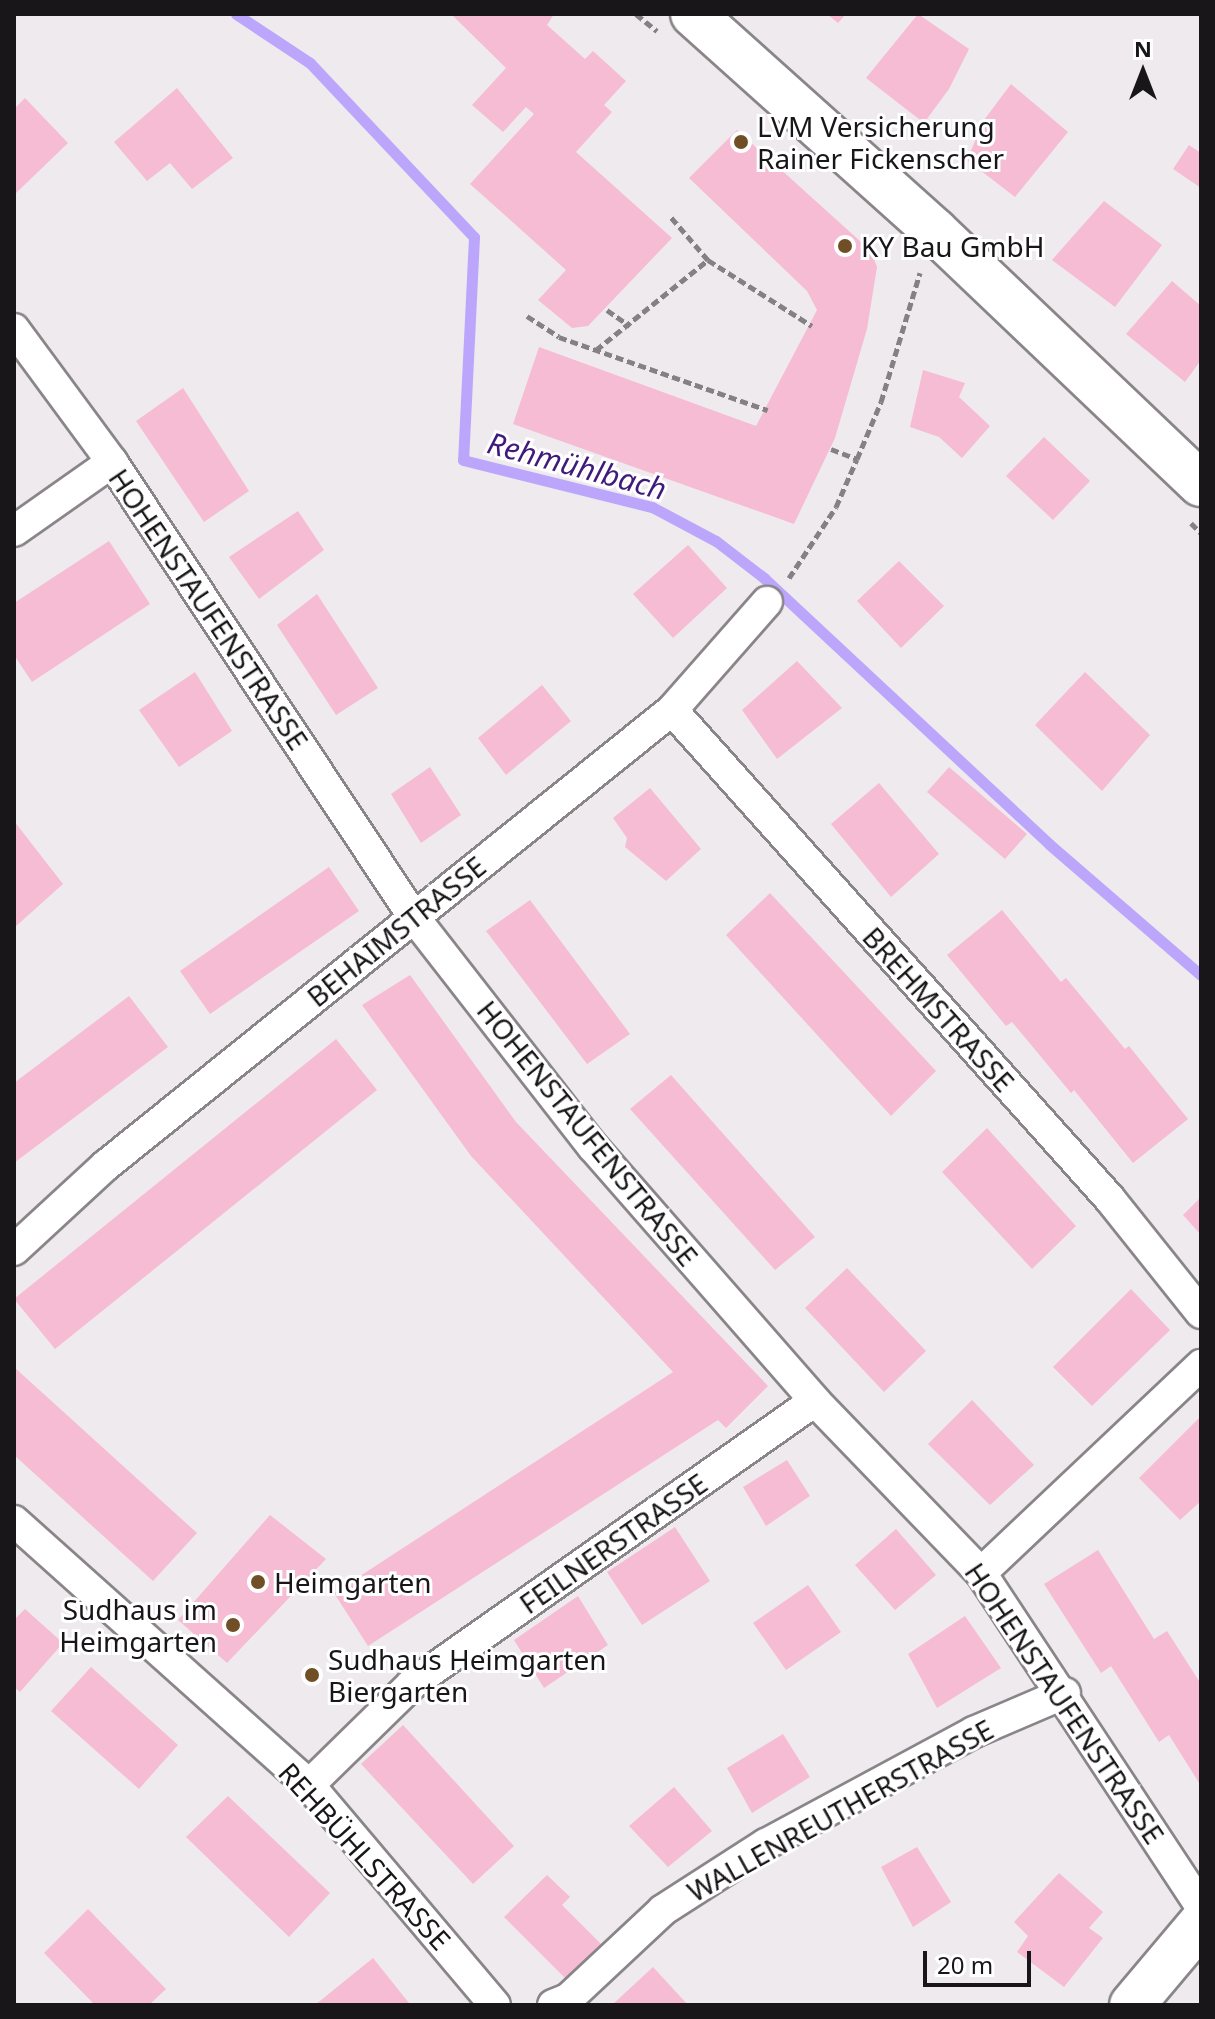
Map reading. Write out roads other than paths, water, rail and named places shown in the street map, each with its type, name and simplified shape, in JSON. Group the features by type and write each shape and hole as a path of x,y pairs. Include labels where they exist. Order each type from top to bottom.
{"street":[{"path":"693,14 935,231 1201,484"},
{"name":"HOHENSTAUFENSTRASSE","path":"14,329 112,462 413,916 593,1147 815,1401 981,1573 1065,1693 1201,1907"},
{"path":"14,531 112,462"},
{"name":"BEHAIMSTRASSE","path":"14,1250 105,1166 672,710 767,602"},
{"name":"BREHMSTRASSE","path":"672,710 1110,1199 1201,1313"},
{"path":"981,1573 1201,1365"},
{"name":"FEILNERSTRASSE","path":"309,1785 412,1684 815,1401"},
{"name":"REHBÜHLSTRASSE","path":"14,1521 309,1785 495,2005"},
{"name":"WALLENREUTHERSTRASSE","path":"553,2005 568,1999 663,1910 766,1844 974,1732 1065,1693"},
{"path":"1132,2005 1201,1923"}],"waterway":[{"name":"Rehmühlbach","path":"236,14 310,63 474,237 463,460 652,507 716,541 764,578 1049,844 1201,975"}],"place":[{"name":"LVM Versicherung Rainer Fickenscher","path":"741,142"},
{"name":"KY Bau GmbH","path":"845,246"},
{"name":"Heimgarten","path":"258,1582"},
{"name":"Sudhaus im Heimgarten","path":"233,1625"},
{"name":"Sudhaus Heimgarten Biergarten","path":"312,1675"}]}
